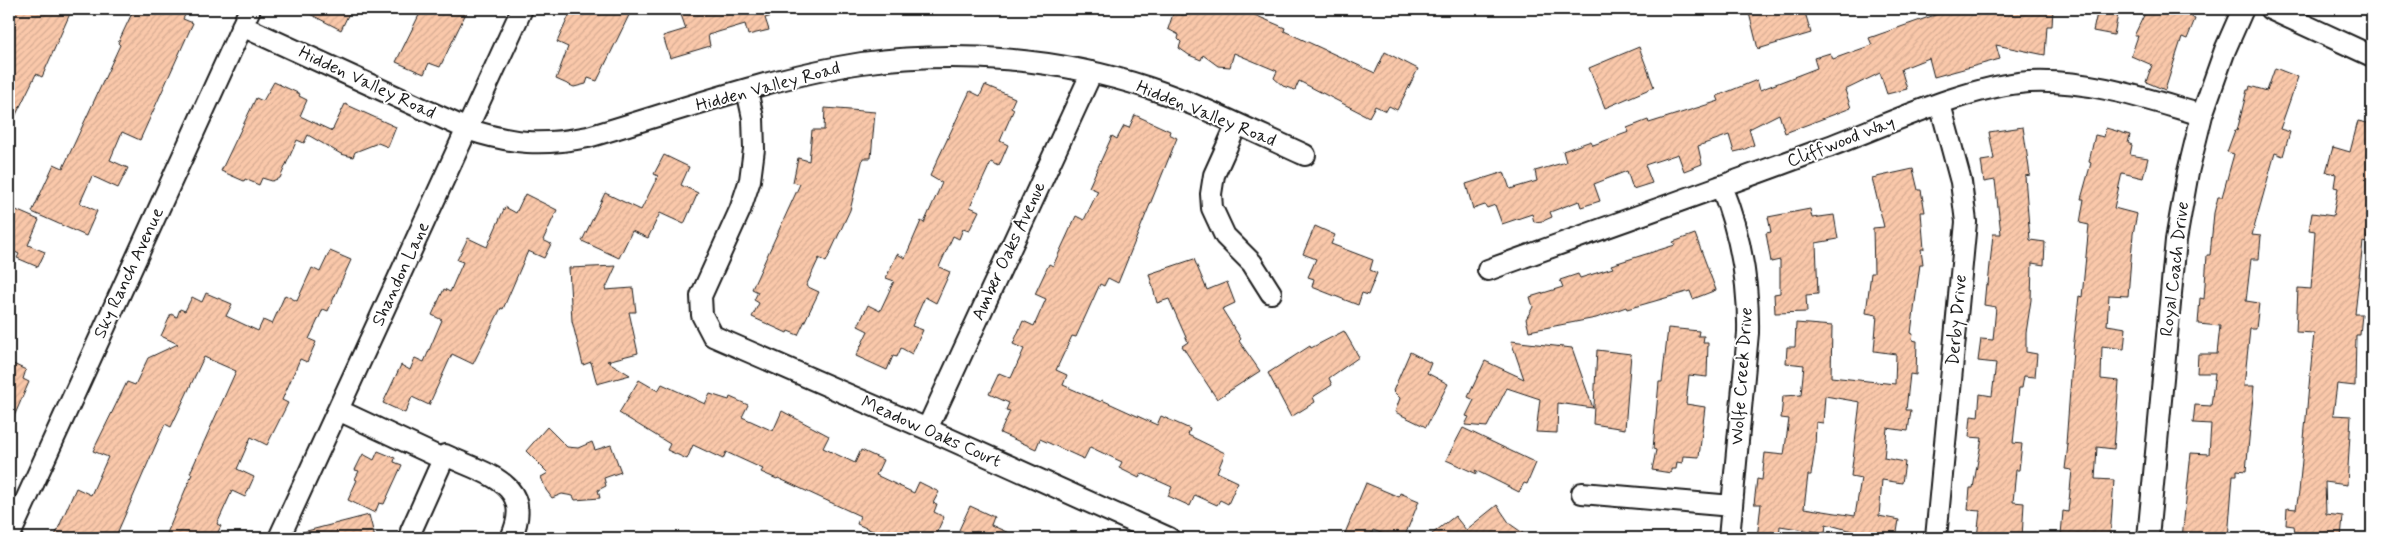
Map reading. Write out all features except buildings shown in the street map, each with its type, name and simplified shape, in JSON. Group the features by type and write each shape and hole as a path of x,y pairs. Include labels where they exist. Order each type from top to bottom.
{"street":[{"name":"Shandon Lane","path":"279,538 522,9"},
{"name":"Royal Coach Drive","path":"2148,538 2176,240 2188,172 2202,115 2225,50 2243,9"},
{"path":"2270,9 2372,56"},
{"name":"Hidden Valley Road","path":"246,17 467,129 497,139 528,144 558,143 588,137 747,90 808,74 862,64 916,58 995,59 1032,62 1092,72 1149,88 1237,124 1305,156"},
{"name":"Sky Ranch Avenue","path":"9,537 246,17"},
{"name":"Amber Oaks Avenue","path":"927,429 1092,72"},
{"name":"Cliffwood Way","path":"1488,270 1722,186 1940,104 1987,90 2028,82 2067,83 2111,88 2202,115"},
{"name":"Meadow Oaks Court","path":"747,90 753,118 754,141 750,180 740,210 700,296 702,316 713,336 927,429 1169,538"},
{"name":"Derby Drive","path":"1936,538 1966,222 1961,182 1940,104"},
{"path":"1237,124 1214,174 1211,194 1212,208 1225,236 1252,263 1271,293"},
{"name":"Wolfe Creek Drive","path":"1722,186 1741,252 1748,300 1748,333 1730,538"},
{"path":"338,410 443,459"},
{"path":"410,538 411,531 445,455 507,486 514,495 519,508 518,522 511,538"},
{"path":"1582,493 1732,506"}]}
